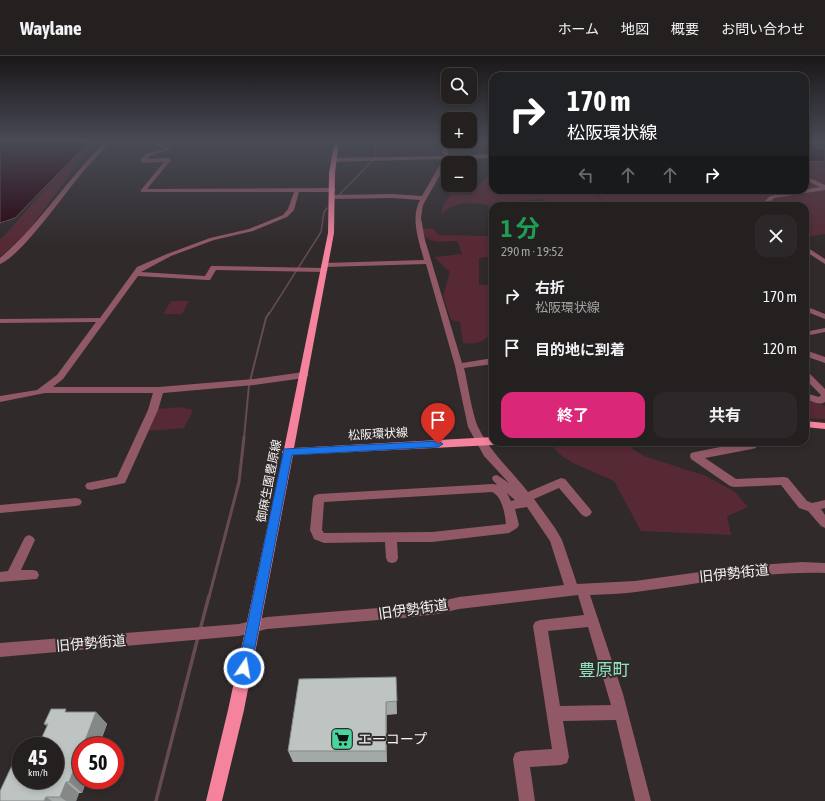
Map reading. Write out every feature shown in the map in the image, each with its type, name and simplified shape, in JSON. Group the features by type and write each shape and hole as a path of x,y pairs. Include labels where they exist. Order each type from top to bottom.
{"main road":[{"name":"御麻生園豊原線","path":"214,801 236,710 304,375 331,233 333,176"},
{"path":"809,424 825,426"},
{"name":"松阪環状線","path":"288,452 487,441"}],"street":[{"path":"0,262 24,242 76,176"},
{"path":"155,176 143,191 297,190 424,198"},
{"path":"436,176 420,205 418,218 473,427 487,441 488,453 510,476 556,540 577,589 593,620 621,712 643,801"},
{"path":"809,180 825,188"},
{"path":"809,191 825,188"},
{"path":"45,390 66,370 135,274 142,267 217,237 251,230 289,214 297,190"},
{"path":"767,202 772,197 790,194"},
{"path":"234,234 238,237 250,239"},
{"path":"809,251 825,262"},
{"path":"135,274 207,278 214,268 301,270 386,262 429,262"},
{"path":"809,310 825,317"},
{"path":"0,321 103,320"},
{"path":"809,333 825,330"},
{"path":"809,355 825,360"},
{"path":"458,366 489,362"},
{"path":"0,399 34,394 45,390 159,390 254,382 304,375"},
{"path":"809,378 825,395 820,401 809,397"},
{"path":"90,486 121,480 153,410 159,390"},
{"path":"747,446 695,456 734,483 784,480 803,505 812,507 825,504"},
{"path":"497,479 527,501"},
{"path":"508,506 527,501 561,482 586,512"},
{"path":"494,488 500,491 508,506 513,524 509,528 432,537 324,538 318,536 316,530 319,498 494,488"},
{"path":"0,509 76,502"},
{"path":"812,507 825,522"},
{"path":"391,537 392,558"},
{"path":"6,577 29,540"},
{"name":"旧伊勢街道","path":"0,650 239,630 253,626 403,612 437,608 459,603 577,589 635,588 702,576 743,571 802,567 825,568"},
{"path":"6,577 33,575"},
{"path":"527,801 521,759 561,757 540,626 593,620"},
{"path":"554,714 621,712"}],"shaded area":[{"path":"0,176 56,176 15,218 0,223"},
{"path":"57,176 69,176 28,231 0,257 0,239"},
{"path":"487,176 489,176 489,194 594,194 604,202 548,202 544,199 513,202 489,202 489,207 488,205 468,203 452,207 441,215 443,206 452,193 470,195 473,192 477,192 477,187"},
{"path":"809,176 825,176 825,234 809,236 809,202 605,202 596,194 809,194"},
{"path":"433,228 438,235 487,236 489,239 489,257 479,258 479,285 489,285 489,335 480,342 472,344 463,343 460,322 451,320 443,296 450,272 434,257 462,254 457,241 440,242 431,240 427,238 420,229"},
{"path":"171,301 189,301 182,314 163,314"},
{"path":"809,400 825,406 825,419 809,418"},
{"path":"180,407 193,410 184,428 148,431 157,409"},
{"path":"637,446 631,448 644,456 706,476 735,492 748,507 727,516 731,535 641,531 614,481 575,464 563,457 553,447"}],"building":[{"name":"エーコープ","path":"396,677 397,701 386,702 386,751 288,751 299,679"},
{"path":"51,709 66,709 65,712 96,712 86,737 72,737 72,774 69,782 66,782 64,787 64,737 42,737 48,724 44,724"},
{"path":"12,765 12,789 63,789 60,797 46,797 44,801 0,801 0,791"}],"waterway":[{"path":"338,196 358,176"},
{"path":"269,314 321,232 324,212 327,208"},
{"path":"244,438 249,385 266,318 269,313"},
{"path":"209,597 239,482 244,437"},
{"path":"200,630 209,596"},
{"path":"156,801 198,637"}],"place":[{"name":"エーコープ","path":"342,739"}],"district":[{"name":"豊原町","path":"604,670"}],"route":[{"path":"244,668 288,452 438,444"}]}
